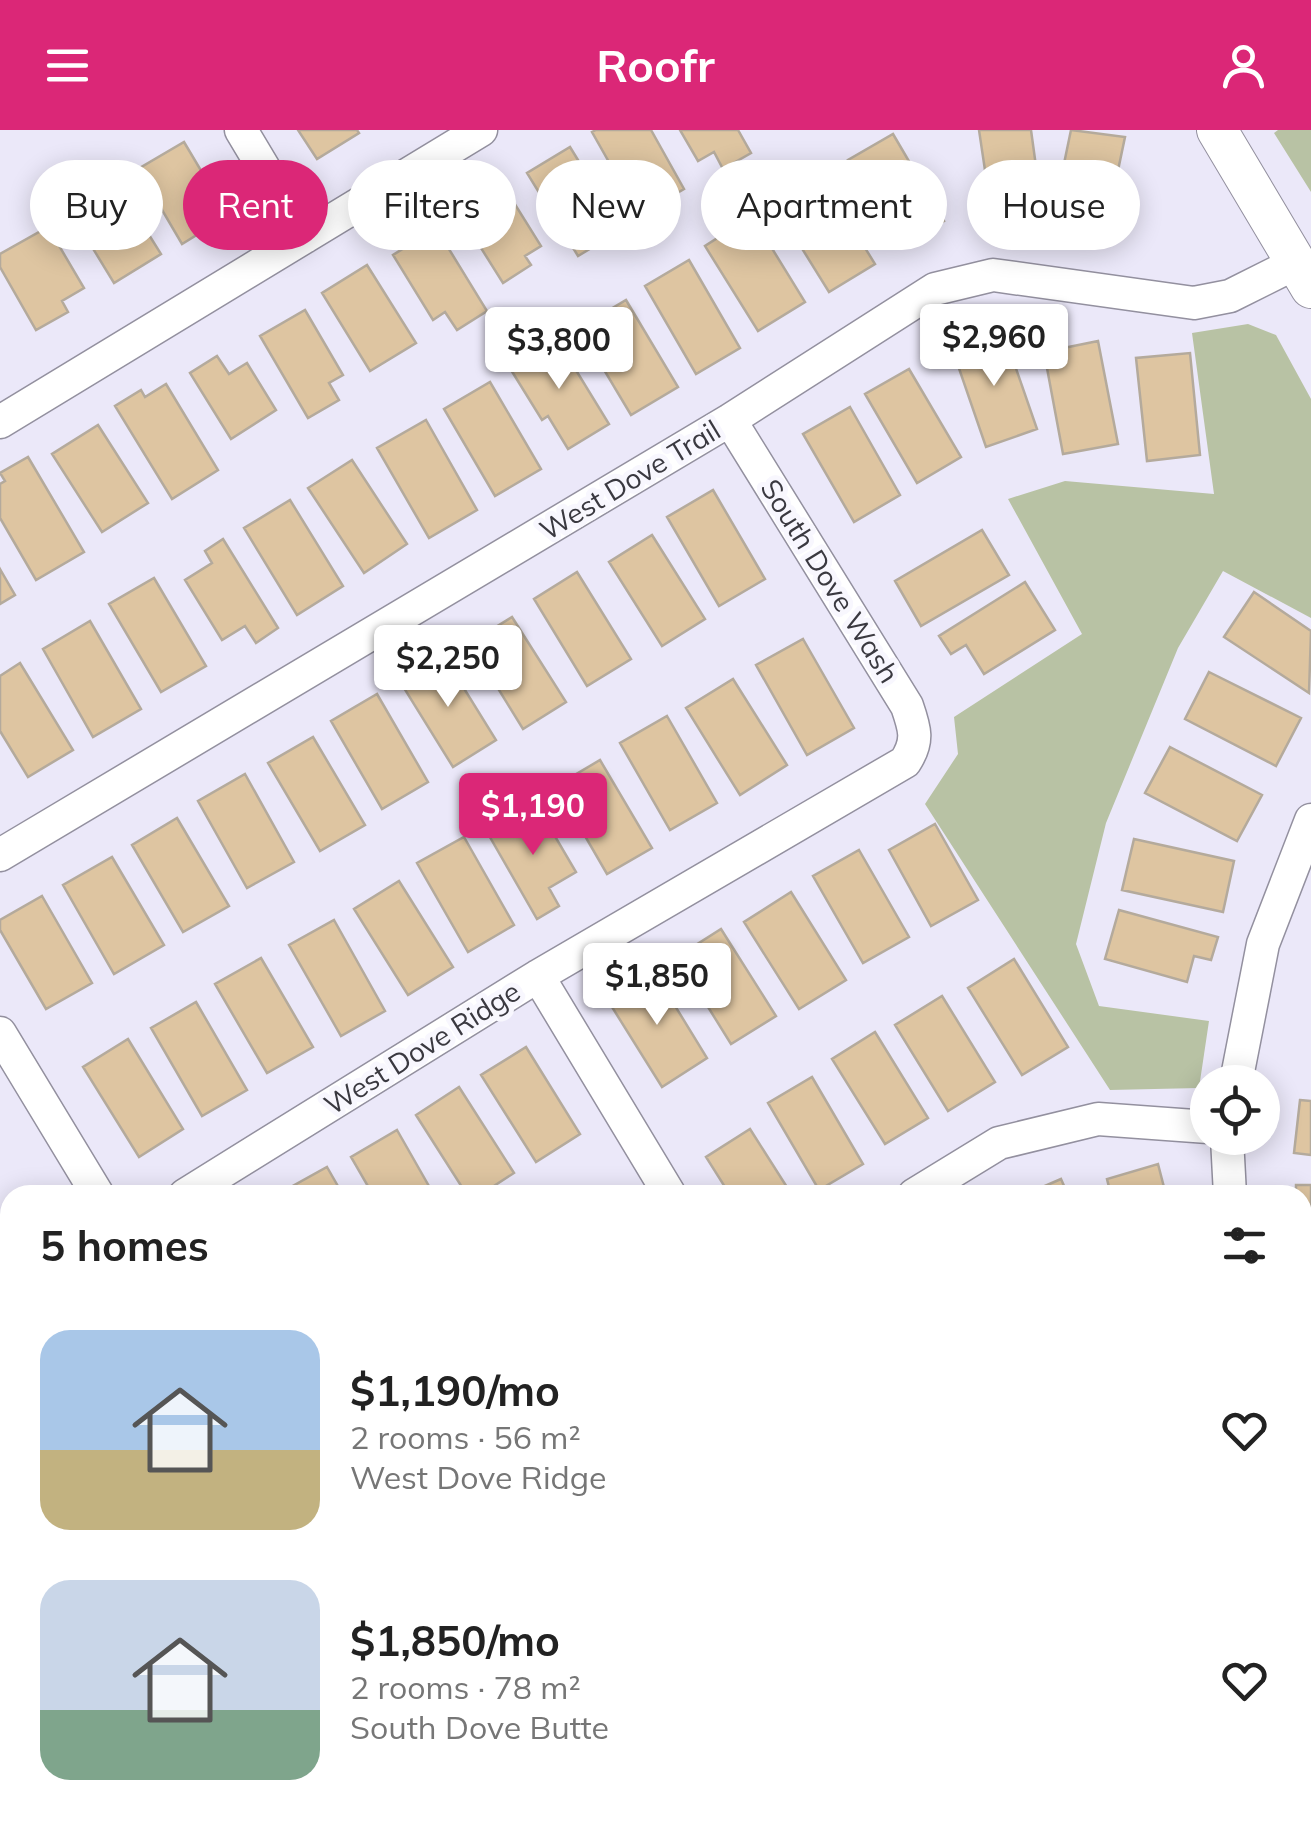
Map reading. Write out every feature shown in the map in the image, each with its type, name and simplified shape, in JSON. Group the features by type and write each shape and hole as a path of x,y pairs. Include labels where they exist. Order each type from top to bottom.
{"street":[{"path":"241,130 259,160"},
{"path":"328,223 481,130"},
{"path":"1217,130 1304,276"},
{"path":"0,422 284,250"},
{"name":"West Dove Trail","path":"0,855 730,420 936,289 964,279 992,276 1194,304 1304,276"},
{"name":"South Dove Wash","path":"730,420 907,706 916,729 915,746"},
{"name":"West Dove Ridge","path":"201,1185 538,976 883,776 904,762 915,746"},
{"path":"1239,1065 1263,944 1311,820"},
{"path":"538,976 664,1185"},
{"path":"0,1033 92,1185"},
{"path":"930,1185 999,1143 1098,1118 1190,1126"},
{"path":"1228,1155 1229,1185"}],"green space":[{"path":"1311,130 1311,192 1274,133"},
{"path":"1248,324 1276,335 1311,399 1311,618 1223,571 1178,648 1106,823 1076,944 1099,1006 1209,1021 1202,1065 1190,1065 1190,1088 1110,1090 925,804 958,754 954,717 1082,634 1008,499 1065,481 1214,494 1192,333"}],"building":[{"path":"298,130 357,130 359,133 317,159"},
{"path":"651,130 668,160 608,160 592,132"},
{"path":"680,130 738,130 751,153 739,160 718,160 714,152 698,161"},
{"path":"979,130 1031,130 1035,160 983,160"},
{"path":"1071,130 1125,137 1120,160 1065,160"},
{"path":"893,134 908,160 848,160"},
{"path":"184,142 195,160 183,160 182,244 163,212 163,160 153,160"},
{"path":"570,147 578,160 548,160"},
{"path":"536,168 536,188 527,173"},
{"path":"516,206 536,238 536,249 525,256 531,265 503,283 482,250 516,250"},
{"path":"30,237 30,250 62,250 84,288 62,301 68,312 36,330 0,267 0,254"},
{"path":"94,250 159,250 161,254 114,283"},
{"path":"401,250 450,250 487,311 457,330 445,312 433,320 393,255"},
{"path":"707,250 773,250 805,302 758,331"},
{"path":"803,250 866,250 875,264 829,292"},
{"path":"689,260 740,348 696,374 645,286"},
{"path":"367,265 416,343 370,371 322,293"},
{"path":"626,300 678,387 631,415 579,328"},
{"path":"305,310 343,375 329,383 339,400 308,418 260,336"},
{"path":"1003,331 1037,429 986,447 952,348"},
{"path":"555,336 609,424 568,449 548,416 542,420 508,365"},
{"path":"1098,341 1118,444 1063,454 1044,352"},
{"path":"1190,353 1200,455 1147,461 1136,358"},
{"path":"217,356 229,374 247,363 276,410 231,439 190,373"},
{"path":"909,369 961,457 917,483 865,394"},
{"path":"490,382 541,469 495,496 444,409"},
{"path":"166,384 218,470 172,499 115,406 141,390 145,397"},
{"path":"850,407 900,495 854,522 803,434"},
{"path":"426,420 477,510 429,538 377,448"},
{"path":"98,425 148,503 102,532 52,454"},
{"path":"28,457 84,552 36,580 0,518 0,484 5,481 0,473"},
{"path":"352,460 407,544 364,573 308,488"},
{"path":"713,490 765,579 719,606 667,517"},
{"path":"290,500 343,586 297,615 244,528"},
{"path":"982,530 1009,575 921,626 895,581"},
{"path":"652,535 705,619 662,646 609,562"},
{"path":"223,539 278,628 256,643 245,626 222,640 185,580 212,563 205,551"},
{"path":"0,569 15,595 0,604"},
{"path":"577,572 631,659 587,686 534,599"},
{"path":"154,578 206,666 161,692 109,604"},
{"path":"1025,582 1055,630 984,674 966,645 951,654 939,636"},
{"path":"1254,592 1311,631 1309,693 1224,637"},
{"path":"512,617 566,702 523,729 470,643"},
{"path":"90,621 141,709 93,737 43,649"},
{"path":"803,639 854,728 807,755 756,665"},
{"path":"442,653 496,740 453,767 399,680"},
{"path":"20,663 73,750 28,777 0,731 0,676"},
{"path":"1209,672 1301,718 1276,766 1185,719"},
{"path":"733,679 787,765 740,795 686,708"},
{"path":"377,694 428,782 382,809 331,721"},
{"path":"667,716 717,803 670,830 620,743"},
{"path":"313,737 365,825 320,851 268,763"},
{"path":"1170,747 1262,795 1237,841 1145,793"},
{"path":"600,760 652,848 607,874 556,786"},
{"path":"245,774 294,862 247,888 198,801"},
{"path":"536,804 576,872 549,888 559,906 537,919 487,832"},
{"path":"177,818 229,906 183,932 132,845"},
{"path":"935,824 978,900 931,926 889,850"},
{"path":"464,837 514,925 468,952 417,863"},
{"path":"1134,839 1234,861 1223,912 1122,890"},
{"path":"859,850 909,937 863,963 813,876"},
{"path":"112,857 164,945 114,974 63,885"},
{"path":"399,881 453,967 408,995 354,909"},
{"path":"791,892 846,980 799,1009 744,922"},
{"path":"42,896 92,983 46,1009 0,930 0,920"},
{"path":"1119,910 1218,937 1211,960 1194,956 1187,982 1105,959"},
{"path":"334,920 385,1011 341,1036 289,945"},
{"path":"721,929 776,1016 731,1044 677,957"},
{"path":"261,958 313,1047 267,1073 215,984"},
{"path":"1014,959 1068,1047 1022,1075 968,988"},
{"path":"653,970 707,1058 662,1087 607,999"},
{"path":"942,996 995,1082 948,1111 895,1025"},
{"path":"196,1002 247,1090 202,1116 151,1028"},
{"path":"875,1032 928,1118 885,1144 832,1059"},
{"path":"128,1039 183,1129 139,1157 83,1067"},
{"path":"526,1047 580,1134 536,1162 481,1075"},
{"path":"812,1077 863,1164 827,1185 816,1185 768,1103"},
{"path":"459,1087 514,1173 495,1185 461,1185 416,1115"},
{"path":"1300,1100 1311,1101 1311,1155 1294,1153"},
{"path":"750,1129 786,1185 724,1185 706,1157"},
{"path":"397,1130 428,1185 367,1185 351,1157"},
{"path":"1158,1164 1163,1185 1108,1185 1107,1179"},
{"path":"327,1167 337,1185 295,1185"}]}
